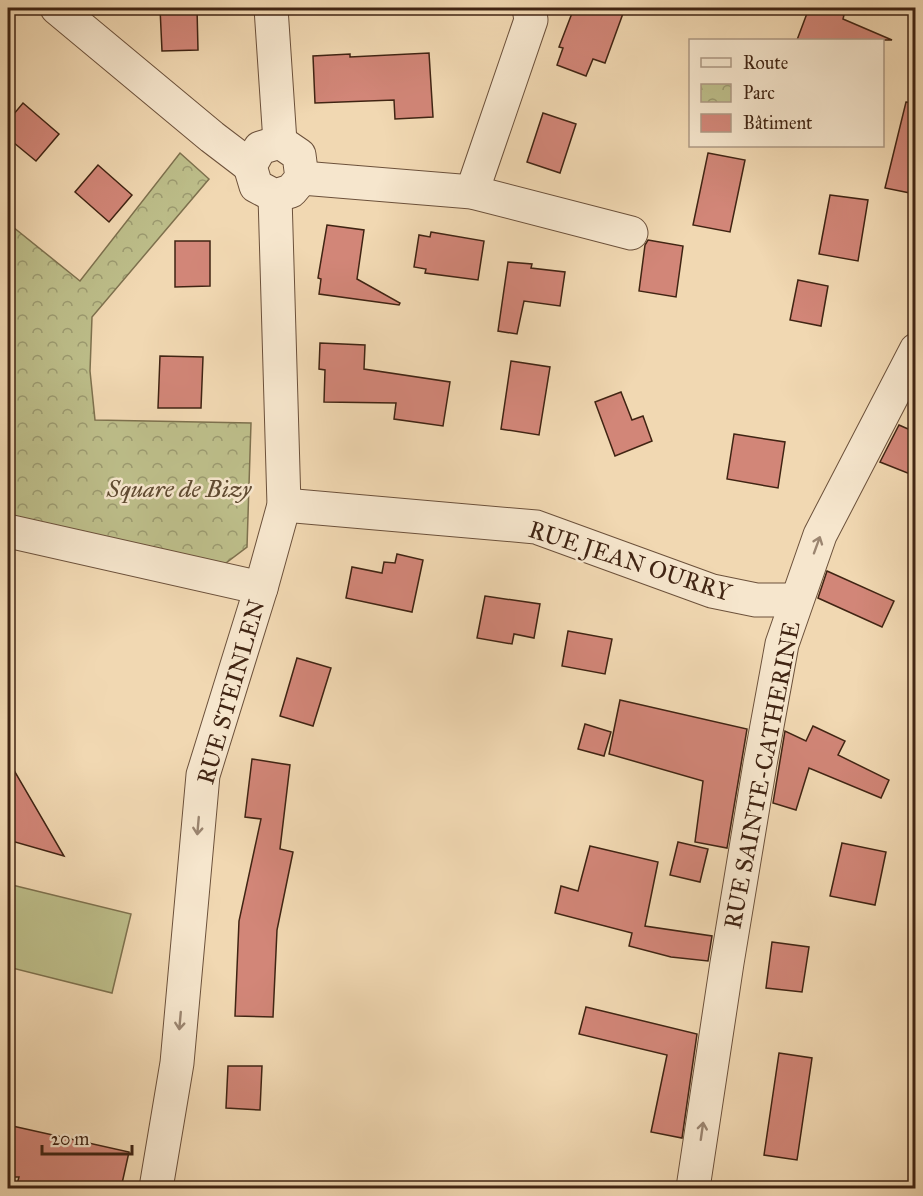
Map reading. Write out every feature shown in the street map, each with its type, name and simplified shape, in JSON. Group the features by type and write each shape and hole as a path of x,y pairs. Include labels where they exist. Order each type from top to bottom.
{"street":[{"path":"57,8 250,166 256,186 275,196 291,191 302,178 299,154 280,142 260,148 250,166"},
{"path":"271,8 280,142"},
{"path":"472,192 531,20 530,8"},
{"path":"302,178 472,192 631,233"},
{"name":"RUE STEINLEN","path":"156,1188 177,1063 203,775 261,588 284,505 275,196"},
{"name":"RUE SAINTE-CATHERINE","path":"693,1188 727,963 782,644 820,535 915,350"},
{"name":"RUE JEAN OURRY","path":"284,505 536,527 712,591 756,600 796,600"},
{"path":"8,531 261,588"}],"green space":[{"name":"Square de Bizy","path":"180,153 209,179 92,317 90,371 95,420 251,423 247,547 218,569 8,516 8,223 80,281"},
{"path":"8,884 131,914 112,993 8,967"}],"building":[{"path":"160,8 197,8 198,50 162,51"},
{"path":"574,8 625,8 605,63 593,59 586,76 557,65 563,48 559,47"},
{"path":"809,8 824,8 844,15 843,19 892,40 884,39 797,39"},
{"path":"429,53 433,117 395,119 394,100 315,103 313,56 350,54 350,57"},
{"path":"906,102 915,103 915,194 885,188"},
{"path":"23,103 59,134 36,161 8,138 8,121"},
{"path":"543,113 576,124 560,173 527,162"},
{"path":"708,153 745,160 730,232 693,225"},
{"path":"98,165 132,195 109,222 75,192"},
{"path":"830,195 868,200 858,261 819,254"},
{"path":"327,225 364,230 357,279 400,303 399,305 319,294 321,279 318,278"},
{"path":"431,232 484,241 478,280 425,273 426,269 414,267 419,235 430,237"},
{"path":"648,240 683,246 676,297 639,291 645,245"},
{"path":"175,241 210,241 210,286 175,287"},
{"path":"508,262 532,264 531,268 565,272 560,306 524,301 517,334 498,331"},
{"path":"798,280 828,286 821,326 790,320"},
{"path":"320,343 365,345 364,369 450,382 443,426 394,419 396,403 324,402 325,370 319,369"},
{"path":"160,356 203,357 201,408 158,408"},
{"path":"511,361 550,367 539,435 501,429"},
{"path":"621,392 632,420 643,416 652,441 615,456 595,402"},
{"path":"899,425 915,432 915,476 880,462"},
{"path":"734,434 785,442 778,488 727,479"},
{"path":"397,554 423,560 412,612 346,598 352,567 382,573 384,562 395,563"},
{"path":"827,571 894,601 882,627 818,598"},
{"path":"485,596 540,604 534,638 514,634 512,644 477,638"},
{"path":"568,631 612,639 605,674 562,666"},
{"path":"297,658 331,668 313,726 280,716"},
{"path":"620,700 747,729 727,848 695,842 703,781 609,754"},
{"path":"585,724 611,732 604,756 578,749"},
{"path":"813,726 845,741 838,755 889,780 881,798 809,768 796,810 773,803 785,731 806,741"},
{"path":"252,759 290,765 280,849 293,852 277,930 273,1017 235,1016 239,921 261,819 245,817"},
{"path":"8,760 64,856 8,840"},
{"path":"678,842 708,849 700,882 670,875"},
{"path":"842,843 886,852 875,905 830,896"},
{"path":"590,846 658,862 645,926 712,936 708,961 671,957 629,946 632,933 555,913 561,886 578,891"},
{"path":"772,942 809,947 802,992 766,988"},
{"path":"586,1007 697,1034 682,1138 651,1132 667,1055 579,1034"},
{"path":"779,1053 812,1058 797,1160 764,1155"},
{"path":"228,1066 262,1066 260,1110 226,1108"},
{"path":"8,1125 129,1152 121,1188 16,1188 19,1177 8,1177"}]}
